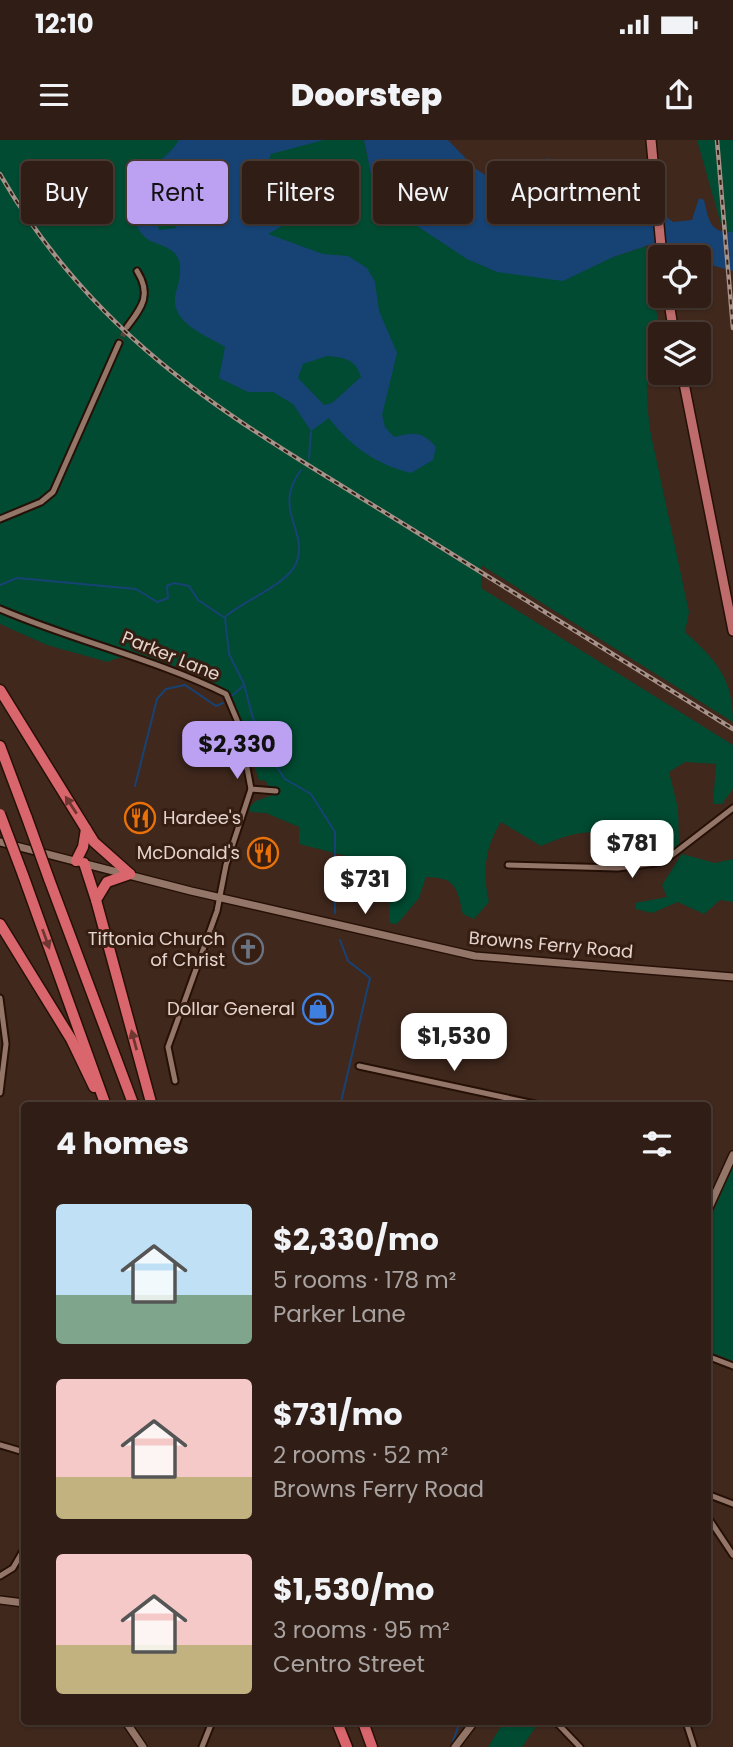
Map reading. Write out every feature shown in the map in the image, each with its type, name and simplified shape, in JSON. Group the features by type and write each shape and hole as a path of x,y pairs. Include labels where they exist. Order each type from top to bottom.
{"highway":[{"path":"0,690 94,842 130,874 107,883 96,900"},
{"path":"0,746 133,1102"},
{"path":"0,814 105,1102"},
{"path":"86,828 80,862 96,900 151,1102"},
{"path":"0,924 71,1040 104,1102"},
{"path":"338,1725 346,1747"},
{"path":"364,1725 372,1747"}],"main road":[{"path":"651,140 661,245"},
{"path":"684,385 733,631"}],"street":[{"path":"127,327 143,307 147,293 137,271"},
{"path":"0,519 41,502 53,492 119,343"},
{"name":"Parker Lane","path":"0,609 126,651 226,694 239,725 251,789 218,897 217,911 168,1047 175,1081"},
{"path":"251,789 276,791"},
{"path":"508,865 618,868 663,862 733,808"},
{"name":"Browns Ferry Road","path":"0,842 218,897 475,956 733,977"},
{"path":"0,998 6,1044 0,1093"},
{"path":"359,1066 526,1102"},
{"path":"711,1203 733,1155"},
{"path":"711,1358 733,1366"},
{"path":"0,1445 21,1451"},
{"path":"711,1496 733,1504"},
{"path":"711,1522 733,1555"},
{"path":"0,1576 13,1568 21,1554"},
{"path":"0,1600 21,1603"},
{"path":"128,1725 142,1747"},
{"path":"201,1747 211,1725"},
{"path":"455,1747 472,1725"},
{"path":"559,1725 580,1747"},
{"path":"687,1725 694,1747"}],"green space":[{"path":"0,140 364,140 373,184 373,224 473,224 473,214 487,219 487,224 505,224 613,257 646,246 648,308 656,308 658,322 648,322 648,414 689,612 685,632 721,671 730,693 733,722 481,565 481,588 733,745 733,789 722,804 713,804 716,764 685,762 669,772 678,808 679,847 652,854 632,852 613,837 596,832 572,835 541,846 501,822 491,841 486,860 489,902 474,919 463,914 454,886 444,879 426,877 419,898 397,924 389,923 390,867 299,844 299,827 266,813 251,812 248,808 256,801 273,795 266,781 259,780 228,691 169,664 135,657 108,662 47,645 0,624"},
{"path":"697,140 733,140 733,266"},
{"path":"682,854 715,863 733,859 733,902 720,900 704,914 678,902 652,913 636,909 635,903 667,897 662,885"},
{"path":"733,1167 733,1361 711,1353 711,1217"},
{"path":"502,1725 537,1725 522,1747 488,1747"}],"water":[{"path":"179,140 324,140 271,154 270,161 242,161 242,224 286,224 268,234 323,254 348,256 367,268 375,282 379,311 397,353 382,415 385,427 394,437 422,435 436,447 433,460 411,473 387,465 355,446 329,418 311,431 293,404 273,392 248,392 219,378 225,347 190,326 177,311 175,302 180,265 177,256 171,250 149,240 136,224 157,224 159,230 176,228 177,224 228,224 228,161 160,161","holes":["327,356 338,357 356,366 361,377 332,403 324,405 298,378 303,364"]},
{"path":"364,140 448,140 468,161 373,161 373,184"},
{"path":"473,166 487,176 487,224 665,224 665,216 673,222 692,220 699,198 704,200 709,219 715,228 733,232 733,271 711,265 711,245 652,244 613,257 563,281 497,272 467,259 414,224 473,224"}],"waterway":[{"path":"309,458 311,432"},
{"path":"225,617 274,586 291,572 296,564 299,552 290,497 293,484 301,470"},
{"path":"0,585 17,578 136,589 157,602 168,598 167,586 174,583 189,586 198,600 225,618 229,654 244,684 252,715 269,756 285,779 311,794 335,832 335,913"},
{"path":"135,786 157,699 166,689 185,685 216,706 223,703"},
{"path":"233,695 244,685"},
{"path":"340,940 348,961 370,978 341,1102"},
{"path":"453,1741 459,1725"}],"tunnel":[{"path":"119,343 127,327"}],"railway":[{"path":"717,140 733,328"},
{"path":"0,174 40,236 83,289 130,336 181,378 290,454 733,729"}],"place":[{"name":"Hardee's","path":"140,818"},
{"name":"McDonald's","path":"263,853"},
{"name":"Tiftonia Church of Christ","path":"248,949"},
{"name":"Dollar General","path":"318,1009"}]}
